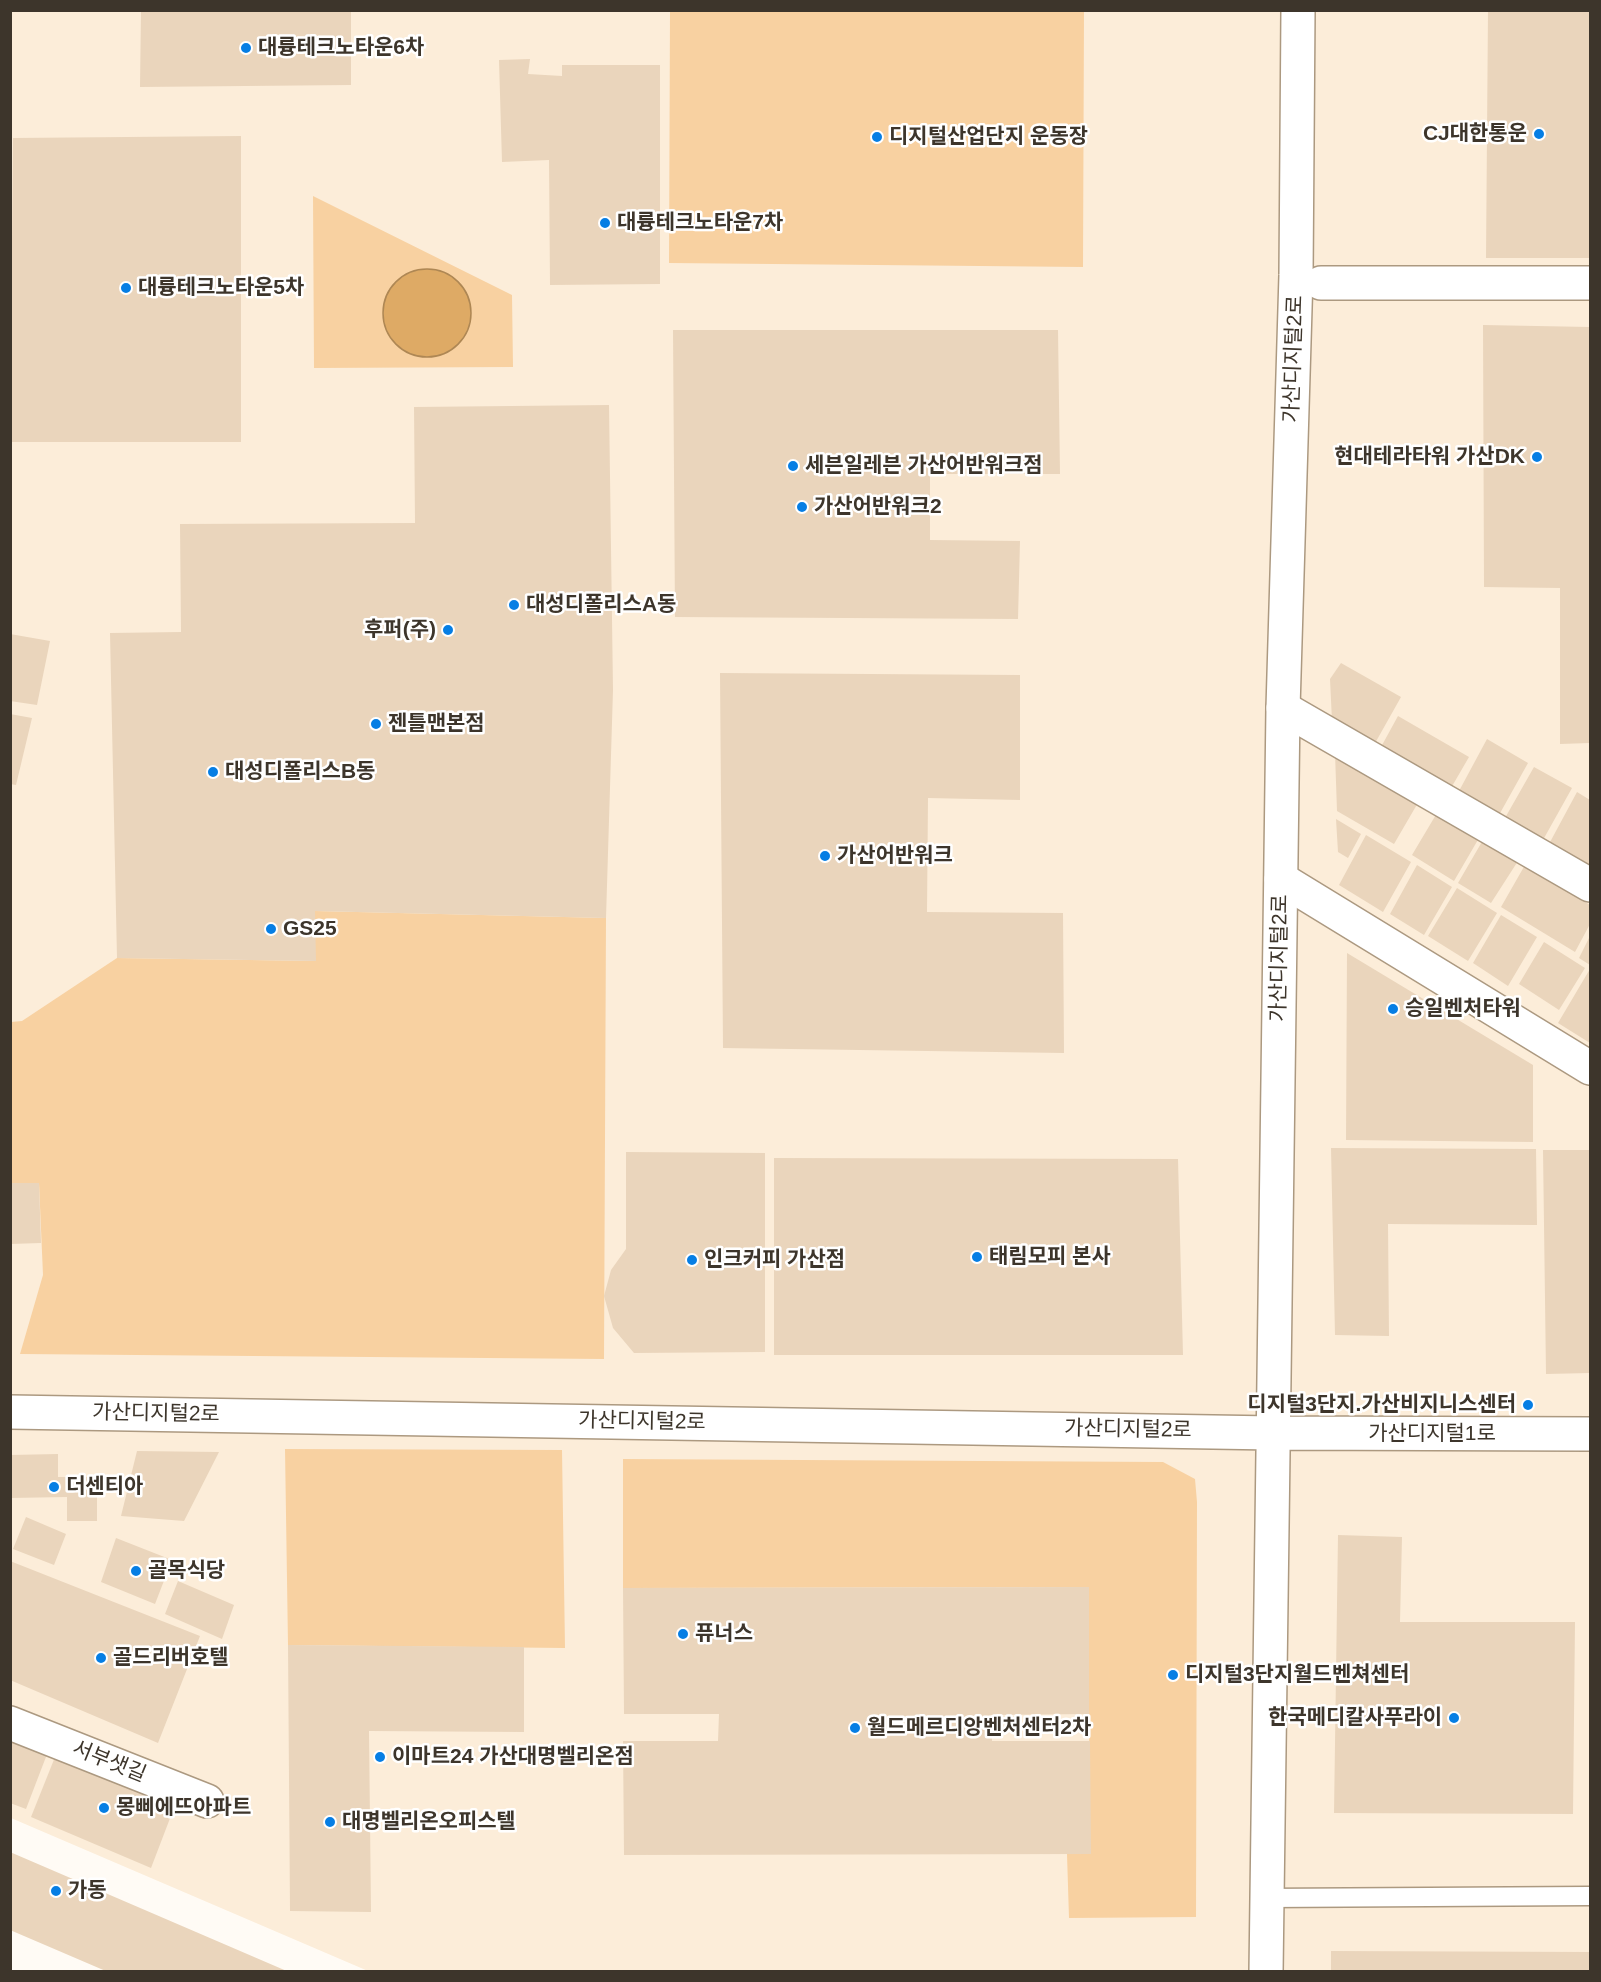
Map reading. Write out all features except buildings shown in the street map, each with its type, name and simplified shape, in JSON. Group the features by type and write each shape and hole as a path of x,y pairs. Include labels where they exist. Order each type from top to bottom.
{"street":[{"name":"가산디지털2로","path":"1266,1971 1283,708 1296,274 1298,10"},
{"path":"1321,283 1590,283"},
{"path":"1283,708 1590,885"},
{"name":"가산디지털2로","path":"1281,879 1590,1068"},
{"name":"가산디지털2로","path":"10,1412 1274,1433"},
{"name":"가산디지털1로","path":"1274,1433 1590,1434"},
{"name":"서부샛길","path":"10,1723 207,1801"}],"lane":[{"path":"1267,1898 1590,1896"}],"shaded area":[{"path":"10,11 1590,11 1590,1971 368,1971 11,1818"},
{"name":"디지털산업단지 운동장","path":"670,11 1084,11 1083,267 669,263"},
{"path":"313,196 512,295 513,367 314,368"},
{"path":"427,269 444,272 458,282 468,296 471,313 468,330 458,344 444,354 427,357 410,354 396,344 386,330 383,313 386,296 396,282 410,272"},
{"path":"315,911 606,918 604,1359 20,1354 43,1275 39,1183 11,1183 11,1022 22,1021 117,958 315,961"},
{"path":"285,1449 562,1450 565,1648 288,1645"},
{"path":"623,1459 1163,1462 1195,1479 1197,1502 1196,1917 1069,1918 1067,1854 1090,1853 1088,1587 623,1588"}],"place":[{"name":"대륭테크노타운6차","path":"246,48"},
{"name":"CJ대한통운","path":"1539,134"},
{"name":"디지털산업단지 운동장","path":"877,137"},
{"name":"대륭테크노타운7차","path":"605,223"},
{"name":"대륭테크노타운5차","path":"126,288"},
{"name":"현대테라타워 가산DK","path":"1537,457"},
{"name":"세븐일레븐 가산어반워크점","path":"793,466"},
{"name":"가산어반워크2","path":"802,507"},
{"name":"대성디폴리스A동","path":"514,605"},
{"name":"후퍼(주)","path":"448,630"},
{"name":"젠틀맨본점","path":"376,724"},
{"name":"대성디폴리스B동","path":"213,772"},
{"name":"가산어반워크","path":"825,856"},
{"name":"GS25","path":"271,929"},
{"name":"승일벤처타워","path":"1393,1009"},
{"name":"태림모피 본사","path":"977,1257"},
{"name":"인크커피 가산점","path":"692,1260"},
{"name":"디지털3단지.가산비지니스센터","path":"1528,1405"},
{"name":"더센티아","path":"54,1487"},
{"name":"골목식당","path":"136,1571"},
{"name":"퓨너스","path":"683,1634"},
{"name":"골드리버호텔","path":"101,1658"},
{"name":"디지털3단지월드벤쳐센터","path":"1173,1675"},
{"name":"한국메디칼사푸라이","path":"1454,1718"},
{"name":"월드메르디앙벤처센터2차","path":"855,1728"},
{"name":"이마트24 가산대명벨리온점","path":"380,1757"},
{"name":"몽삐에뜨아파트","path":"104,1808"},
{"name":"대명벨리온오피스텔","path":"330,1822"},
{"name":"가동","path":"56,1891"}]}
